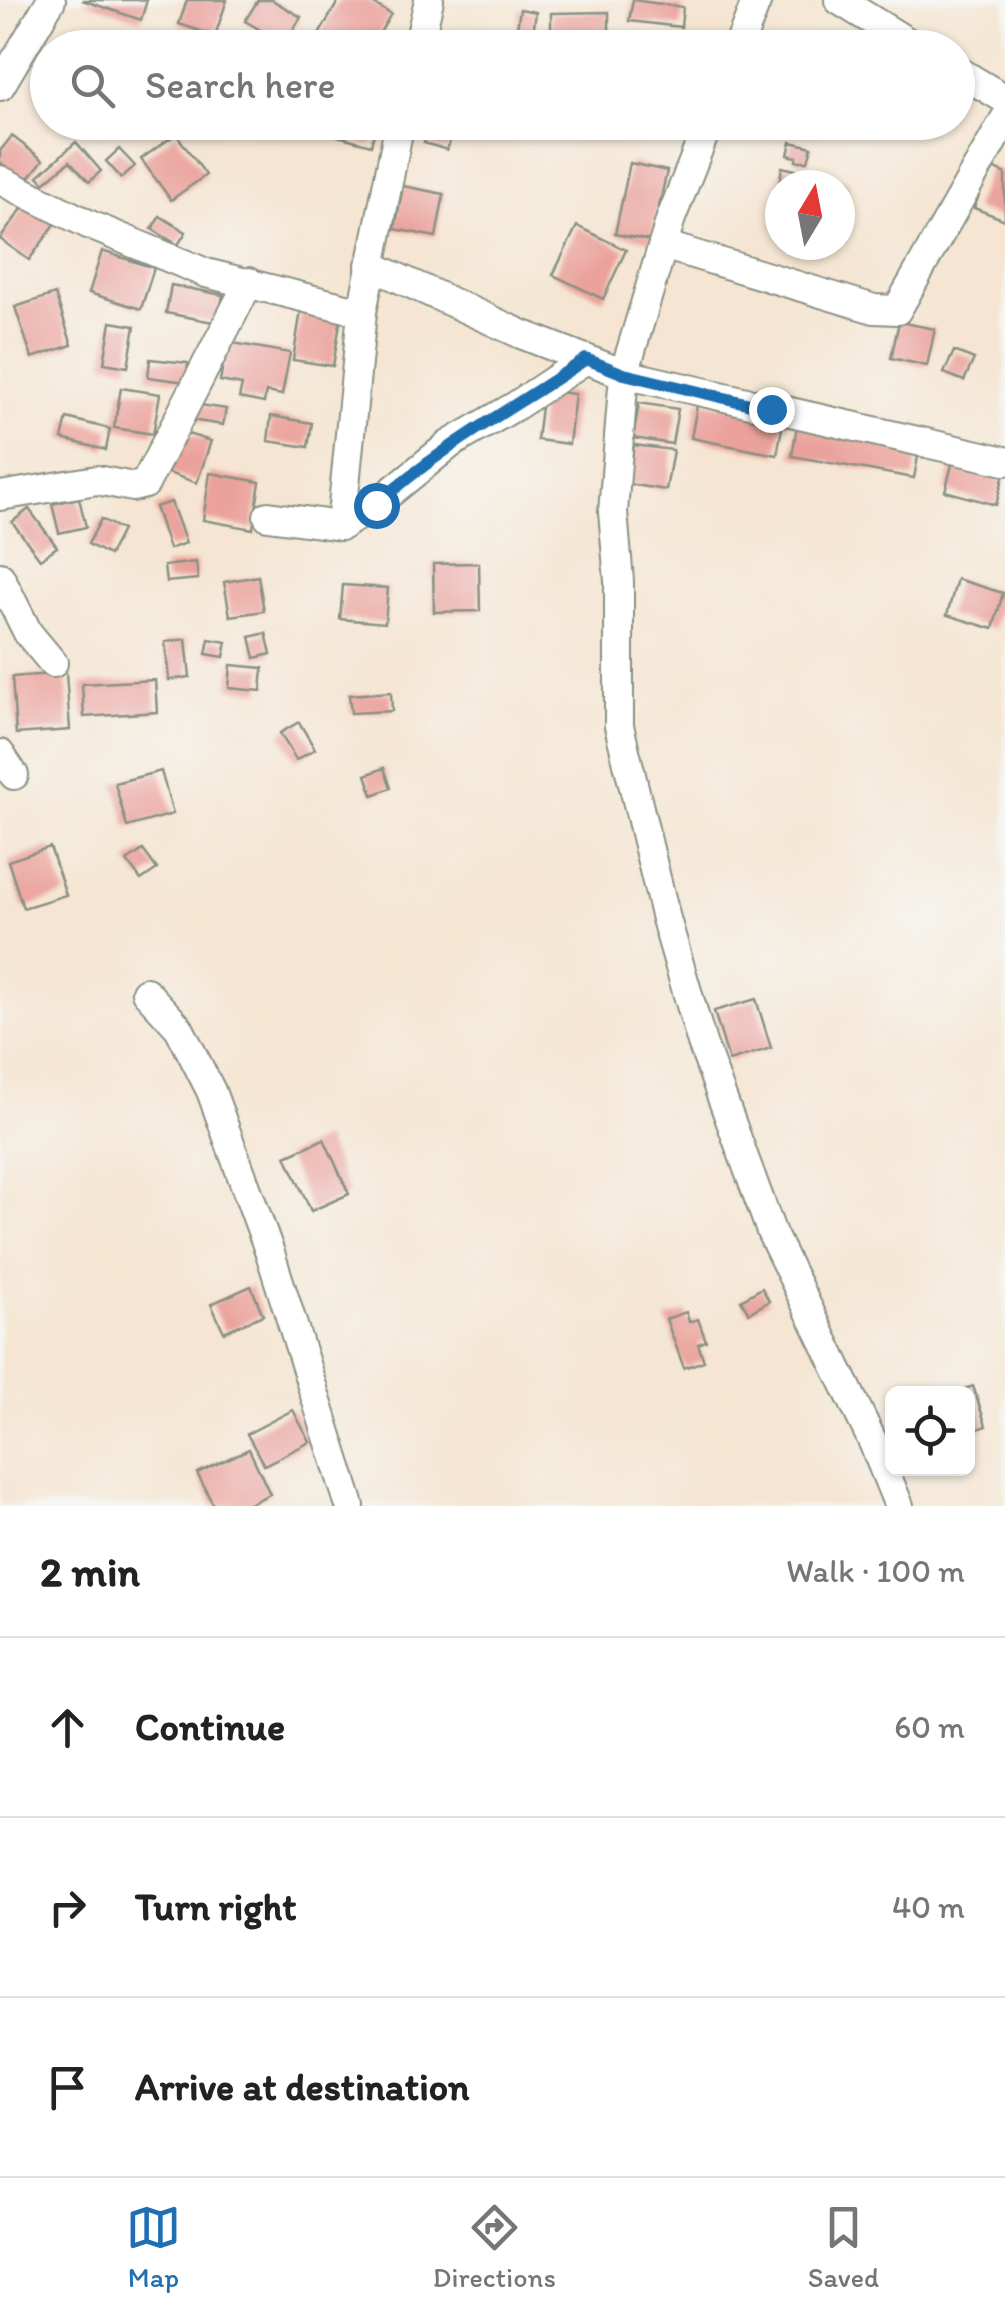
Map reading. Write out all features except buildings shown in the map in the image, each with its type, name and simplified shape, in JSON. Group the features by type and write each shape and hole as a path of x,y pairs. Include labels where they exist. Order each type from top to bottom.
{"street":[{"path":"33,30 51,0"},
{"path":"422,30 429,0"},
{"path":"745,30 756,0"},
{"path":"838,0 887,30"},
{"path":"0,86 30,35"},
{"path":"975,81 1005,99"},
{"path":"663,245 874,309 897,310 1005,119"},
{"path":"341,526 362,312 396,140"},
{"path":"701,140 663,245 624,374 613,512 619,580 619,726 666,919 702,1044 772,1234 873,1442 899,1506"},
{"path":"0,180 90,225 206,273 362,312"},
{"path":"370,265 521,334 624,374 1005,461"},
{"path":"0,496 97,480 132,486 144,484 249,282"},
{"path":"268,516 341,526 376,505 450,444 586,359"},
{"path":"0,577 28,633 53,663"},
{"path":"146,992 178,1028 211,1091 270,1252 350,1506"}],"route":[{"path":"376,505 450,444 586,359 624,374 771,409"}]}
